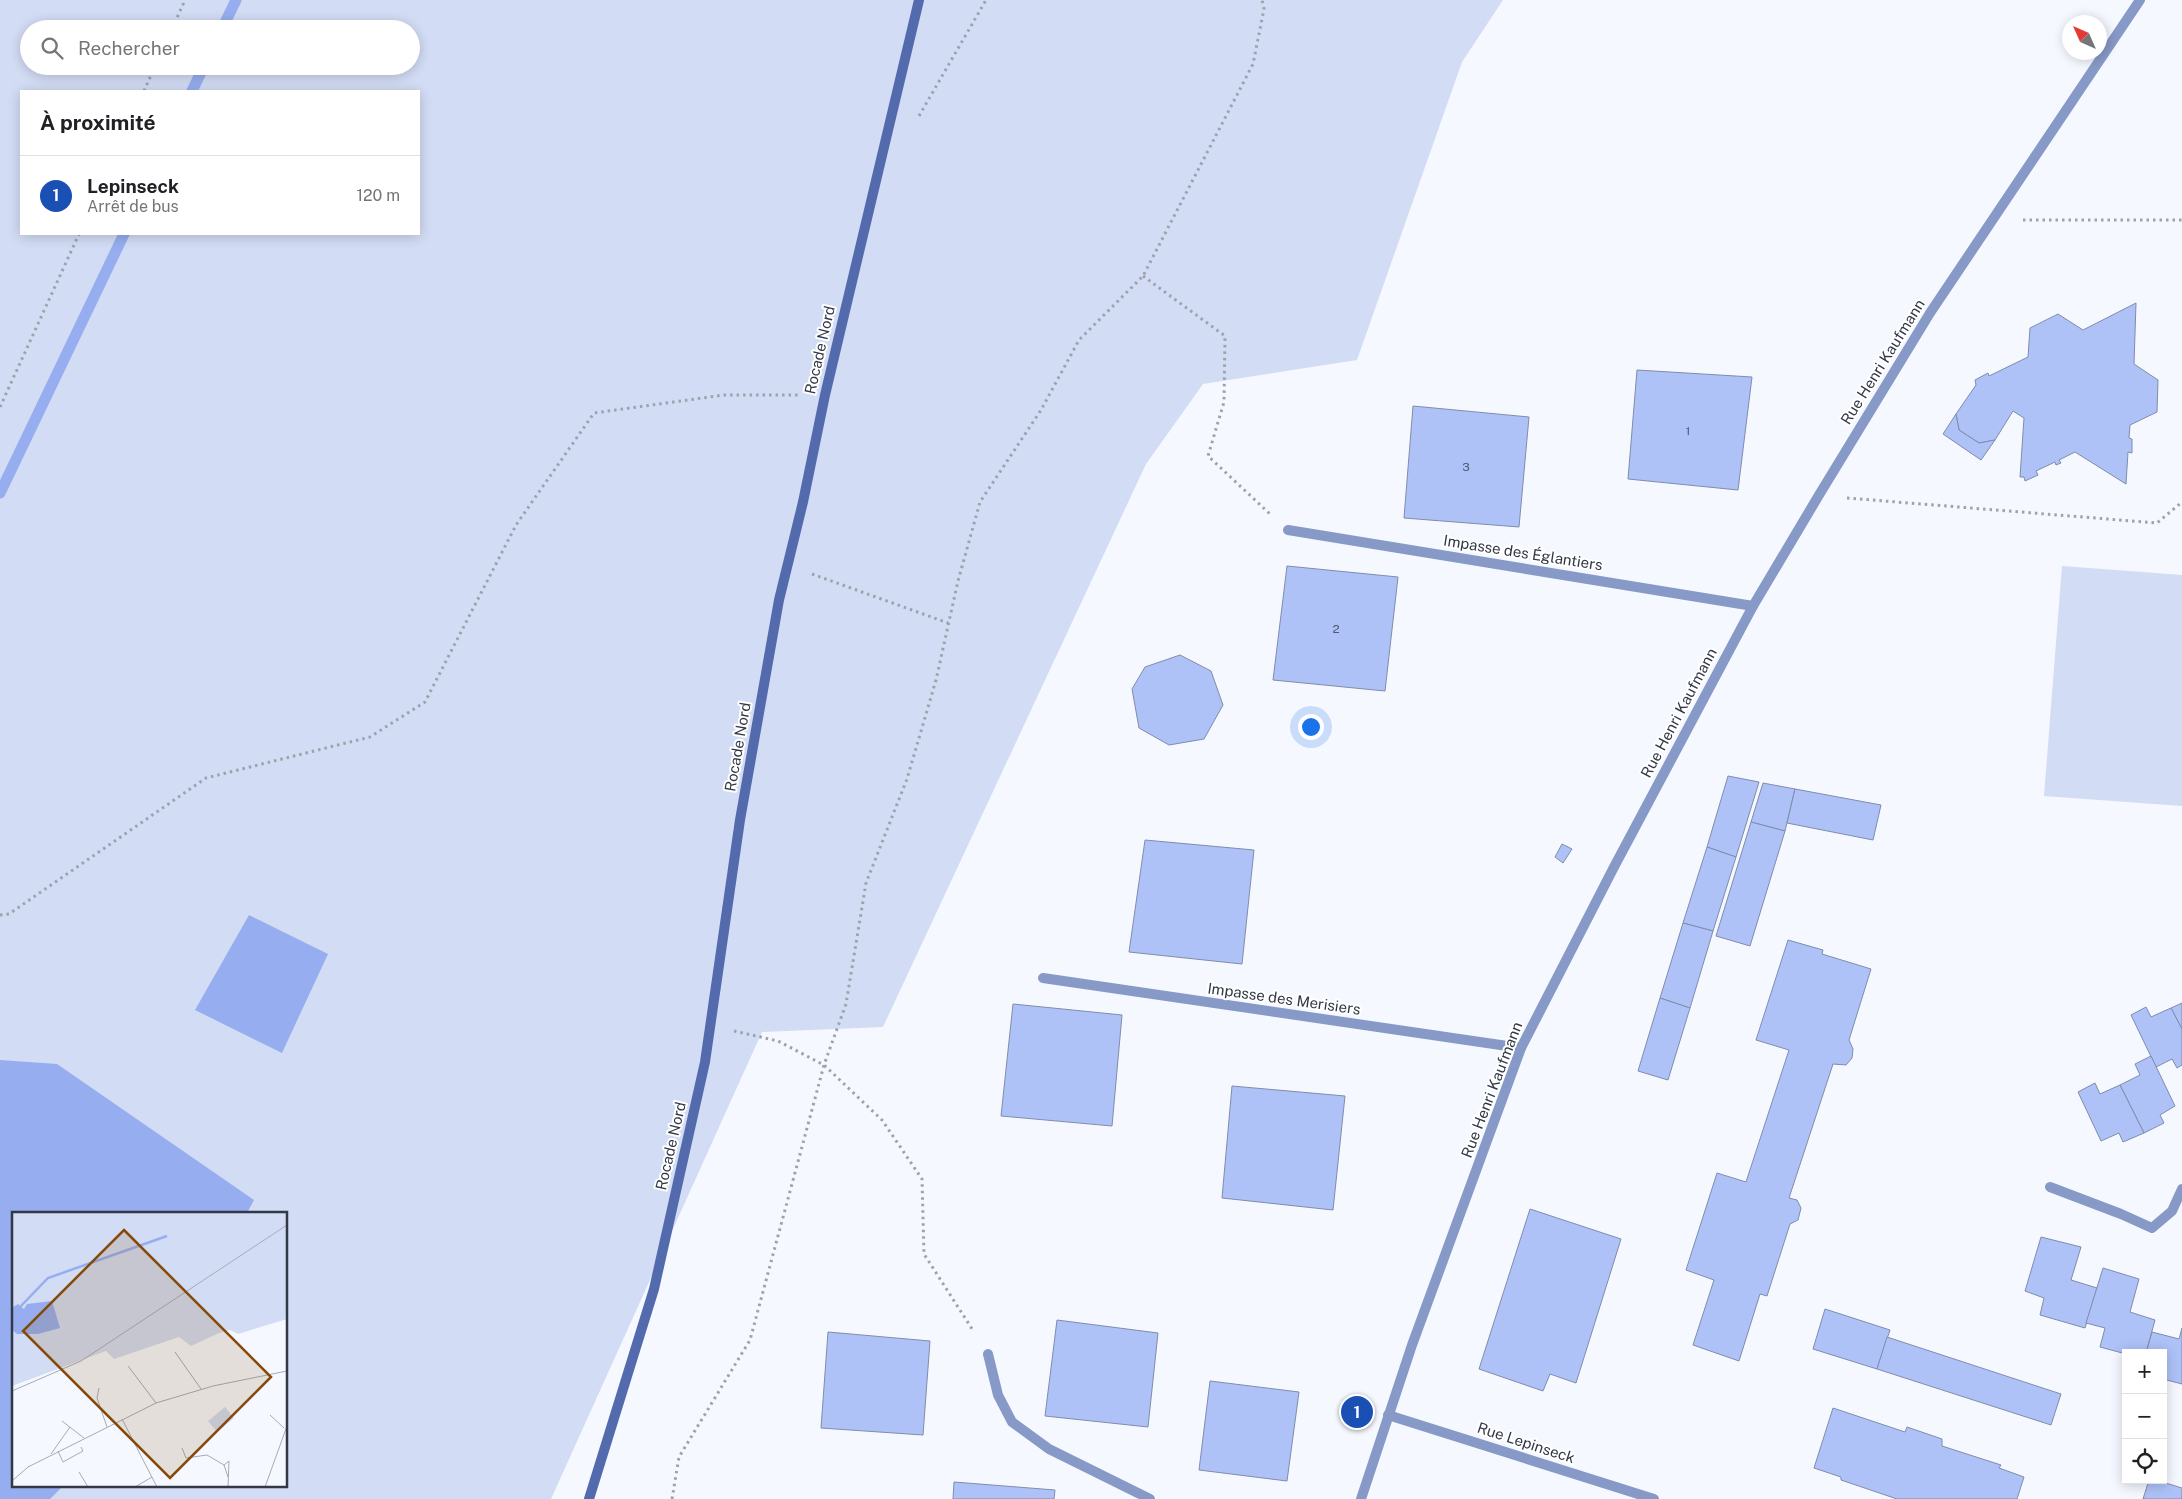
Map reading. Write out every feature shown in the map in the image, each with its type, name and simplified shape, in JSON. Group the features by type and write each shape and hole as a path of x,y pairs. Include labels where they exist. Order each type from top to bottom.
{"main road":[{"name":"Rocade Nord","path":"589,1499 654,1289 705,1062 740,820 779,600 803,502 825,395 919,0"}],"street":[{"name":"Rue Henri Kaufmann","path":"1361,1499 1388,1415 1521,1048 1614,867 1753,606 1930,313 2140,0"},
{"name":"Impasse des Églantiers","path":"1288,530 1753,606"},
{"name":"Impasse des Merisiers","path":"1043,978 1521,1048"},
{"path":"2050,1187 2152,1228 2172,1211 2182,1189"},
{"path":"988,1354 998,1395 1012,1422 1049,1449 1150,1499"},
{"name":"Rue Lepinseck","path":"1388,1415 1654,1499"}],"path":[{"path":"176,20 185,0"},
{"path":"917,121 986,0"},
{"path":"672,1499 679,1458 750,1340 824,1065 846,1004 866,884 907,778 936,680 958,581 980,502 1041,410 1079,340 1143,276 1253,64 1264,9 1262,0"},
{"path":"144,90 151,75"},
{"path":"1992,220 2182,220"},
{"path":"0,407 79,235"},
{"path":"1143,276 1225,336 1224,402 1208,456 1288,530"},
{"path":"0,915 9,914 206,778 370,737 425,702 516,525 594,413 724,394 825,395"},
{"path":"1819,496 2157,523 2182,502"},
{"path":"788,566 948,623"},
{"path":"710,1025 778,1041 824,1065 882,1120 922,1179 924,1254 988,1354"}],"shaded area":[{"path":"0,0 1503,0 1462,62 1357,360 1203,384 1146,464 883,1027 762,1032 551,1499 0,1499"},
{"path":"2062,566 2182,575 2182,806 2044,796"}],"water":[{"path":"249,915 328,954 282,1053 195,1010"},
{"path":"0,1060 57,1064 254,1200 248,1212 12,1212 12,1486 63,1486 50,1499 0,1499"}],"building":[{"path":"2136,303 2134,364 2158,380 2157,412 2130,425 2129,438 2132,439 2132,453 2128,452 2126,484 2075,452 2059,460 2061,463 2056,465 2055,462 2036,471 2038,475 2025,481 2024,477 2020,477 2024,418 2013,411 1995,440 1979,443 1959,430 1956,414 1976,385 1975,380 1988,373 1989,376 2028,357 2030,328 2058,314 2083,330"},
{"path":"1637,370 1752,377 1738,490 1628,479"},
{"path":"1413,406 1529,417 1519,527 1404,518"},
{"path":"1956,414 1959,430 1979,443 1995,440 1981,460 1943,434"},
{"path":"1287,566 1398,577 1385,691 1273,680"},
{"path":"1180,655 1211,671 1223,705 1204,739 1169,745 1139,728 1132,689 1145,667"},
{"path":"1728,776 1759,782 1736,857 1707,847"},
{"path":"1763,783 1795,789 1785,831 1751,822"},
{"path":"1795,789 1881,805 1873,840 1787,823"},
{"path":"1751,822 1785,831 1750,946 1716,936"},
{"path":"1145,840 1254,850 1242,964 1129,952"},
{"path":"1562,844 1572,849 1563,863 1555,857"},
{"path":"1707,847 1736,857 1713,931 1683,923"},
{"path":"1683,923 1713,931 1690,1008 1660,998"},
{"path":"1788,940 1823,950 1822,954 1871,969 1849,1040 1853,1049 1852,1058 1846,1065 1833,1064 1789,1198 1797,1200 1801,1208 1798,1220 1790,1224 1767,1296 1760,1294 1739,1361 1693,1345 1714,1280 1686,1270 1717,1173 1746,1182 1789,1050 1756,1040"},
{"path":"1660,998 1690,1008 1668,1080 1638,1071"},
{"path":"2182,1003 2182,1029 2171,1008"},
{"path":"1013,1004 1122,1015 1112,1126 1001,1116"},
{"path":"2146,1007 2151,1017 2171,1008 2182,1029 2182,1065 2177,1068 2172,1059 2156,1067 2131,1015"},
{"path":"2151,1056 2175,1106 2160,1115 2164,1123 2144,1133 2120,1085 2140,1075 2135,1064"},
{"path":"2095,1083 2100,1094 2120,1085 2144,1133 2123,1142 2119,1133 2101,1141 2078,1092"},
{"path":"1232,1086 1345,1096 1333,1210 1222,1198"},
{"path":"1530,1209 1621,1239 1576,1383 1550,1374 1543,1391 1479,1369"},
{"path":"2041,1237 2081,1247 2071,1280 2097,1288 2085,1328 2040,1315 2044,1298 2025,1291"},
{"path":"2103,1268 2139,1279 2130,1312 2155,1320 2147,1349 2122,1349 2122,1353 2100,1347 2105,1328 2086,1323"},
{"path":"1825,1309 1890,1330 1877,1369 1813,1349"},
{"path":"1057,1320 1158,1333 1148,1427 1045,1416"},
{"path":"2182,1328 2182,1384 2167,1380 2167,1349 2147,1349 2152,1332 2179,1339"},
{"path":"828,1332 930,1341 923,1435 821,1428"},
{"path":"1887,1337 2061,1394 2051,1425 1877,1369"},
{"path":"1210,1381 1299,1392 1287,1481 1199,1470"},
{"path":"1833,1408 1905,1432 1907,1427 1942,1439 1942,1446 2001,1465 1999,1468 2024,1477 2017,1499 1897,1499 1841,1480 1841,1477 1814,1468"},
{"path":"954,1482 1055,1490 1054,1499 953,1499"},
{"path":"2167,1483 2182,1488 2182,1499 2143,1499 2148,1484"}],"waterway":[{"path":"226,20 236,0"},
{"path":"192,90 200,75"},
{"path":"0,493 124,235"}],"place":[{"name":"Lepinseck","path":"1357,1412"}]}
